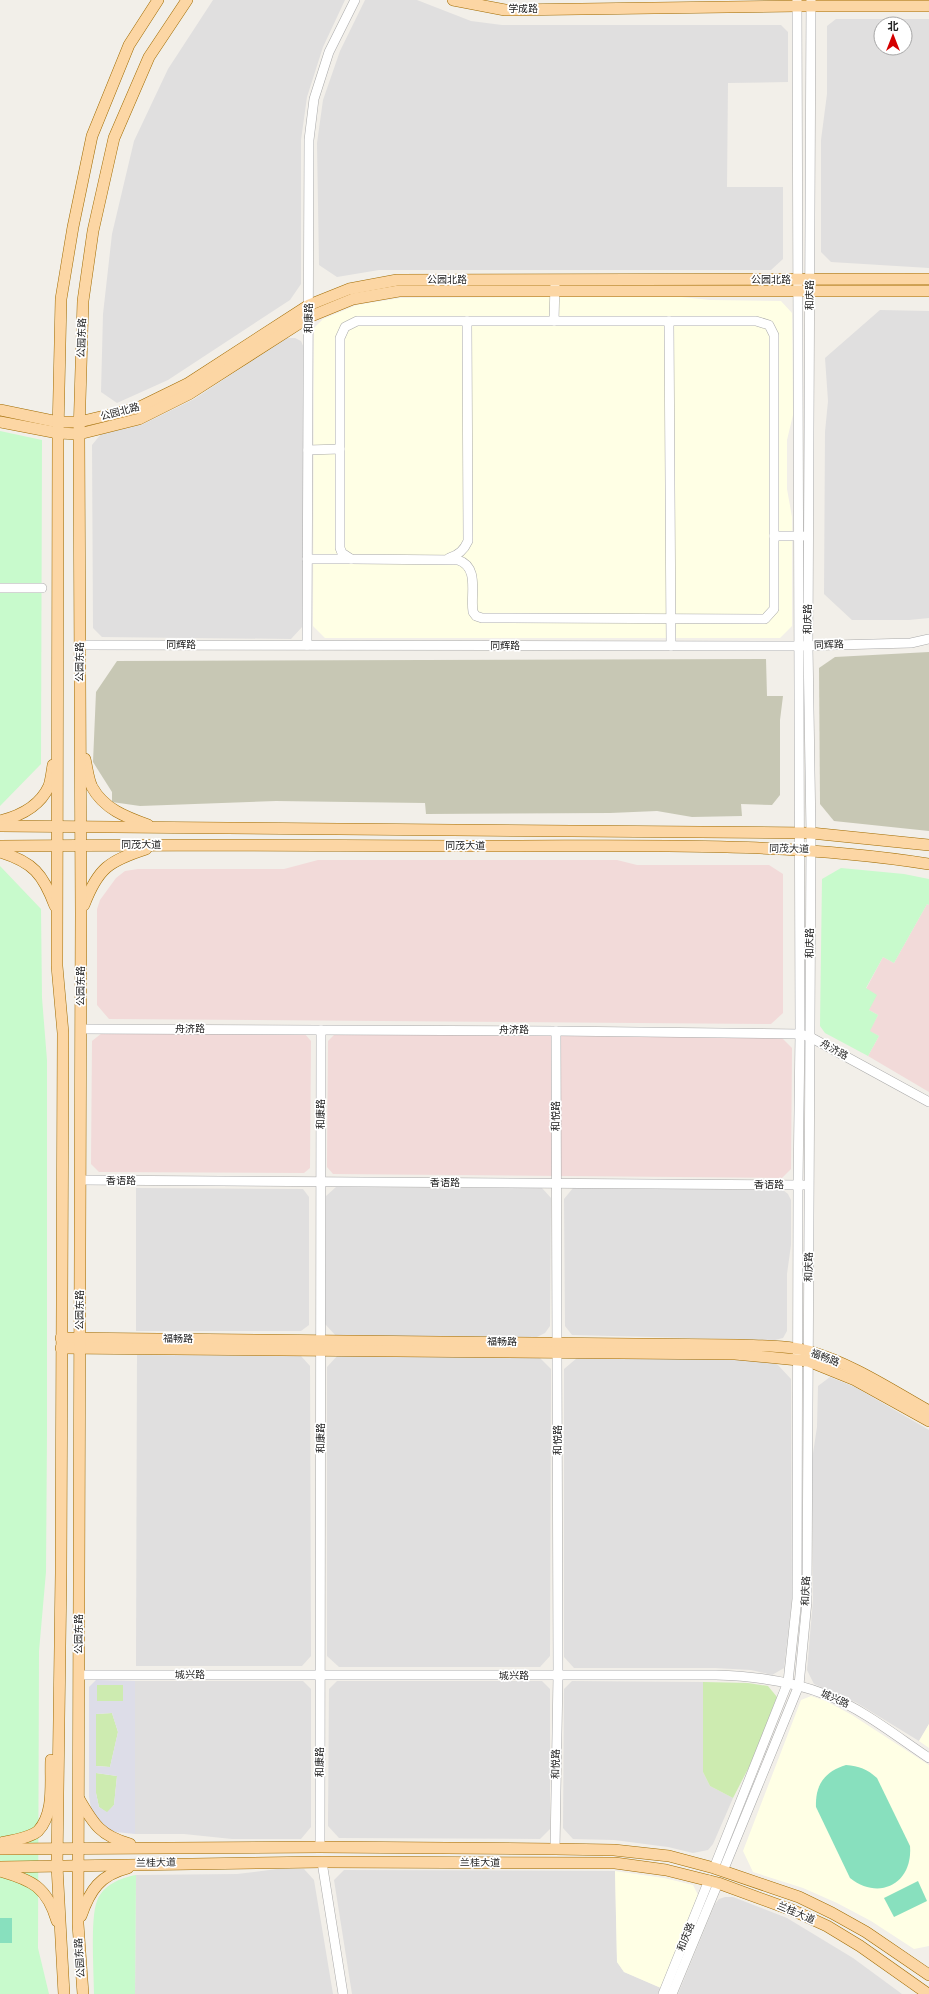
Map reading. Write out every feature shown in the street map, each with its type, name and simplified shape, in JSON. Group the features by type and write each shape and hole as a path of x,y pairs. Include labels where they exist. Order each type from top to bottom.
{"main road":[{"name":"公园东路","path":"64,1994 57,1866 61,1573 63,1033 57,966 58,422 61,300 73,227 92,136 129,45 158,0"},
{"name":"公园东路","path":"83,1994 78,1924 82,913 79,422 83,301 93,231 114,138 150,57 187,0"},
{"name":"学成路","path":"453,0 504,10 797,3 929,6"},
{"name":"公园北路","path":"0,410 58,422 79,422 138,408 187,384 309,305 349,288 397,280 555,280 810,285 929,279"},
{"name":"公园北路","path":"0,422 58,433 79,434 139,419 189,394 309,317 353,299 399,291 554,291 798,285"},
{"name":"公园北路","path":"810,285 929,291"},
{"path":"0,821 16,817 37,803 49,786 58,740"},
{"path":"80,741 91,786 104,803 122,815 156,828"},
{"name":"同茂大道","path":"0,826 811,833 929,845"},
{"path":"82,913 91,885 103,868 124,856 157,845"},
{"name":"同茂大道","path":"0,846 674,846 811,850 887,857 929,864"},
{"path":"0,852 18,857 35,869 47,886 57,913"},
{"name":"福畅路","path":"61,1343 558,1347 737,1344 803,1355 858,1371 929,1411"},
{"name":"福畅路","path":"803,1355 855,1380 929,1421"},
{"path":"0,1844 18,1840 37,1831 49,1810 52,1751 59,1728"},
{"path":"79,1799 98,1829 114,1840 146,1848"},
{"name":"兰桂大道","path":"0,1849 320,1847 555,1849 614,1850 669,1856 718,1869 800,1897 832,1912 866,1932 929,1975"},
{"path":"78,1924 88,1898 100,1881 115,1871 144,1863"},
{"name":"兰桂大道","path":"0,1867 144,1863 615,1863 666,1870 713,1882 792,1910 827,1926 860,1946 923,1992"},
{"path":"0,1871 25,1878 41,1888 55,1914 61,1934"},
{"path":"923,1992 929,1975"}],"street":[{"name":"和康路","path":"307,645 309,140 314,99 329,52 355,0"},
{"name":"和庆路","path":"718,1869 799,1685 807,1601 803,1355 798,1185 800,1034 798,850 797,3"},
{"name":"和庆路","path":"718,1869 788,1682 797,1598 803,1355 810,1185 811,833 808,646 811,3"},
{"path":"554,321 555,280"},
{"path":"307,559 458,560 468,565 472,576 473,612 476,616 482,618 765,619 774,609 774,336 772,330 769,325 756,321 357,321 345,327 340,338 340,548 345,557 351,559"},
{"path":"444,559 460,553 468,541 467,321"},
{"path":"669,321 671,646"},
{"path":"308,450 340,449"},
{"path":"774,536 809,536"},
{"path":"0,588 42,588"},
{"name":"同辉路","path":"80,644 808,646 911,643 929,639"},
{"name":"舟济路","path":"81,1029 556,1031 800,1034 810,1037 929,1102"},
{"name":"和康路","path":"320,1847 321,1030"},
{"name":"和悦路","path":"555,1849 558,1676 556,1031"},
{"name":"香语路","path":"80,1180 810,1185"},
{"name":"城兴路","path":"79,1675 749,1676 788,1682 828,1695 854,1708 929,1758"},
{"path":"322,1862 343,1994"},
{"name":"和庆路","path":"663,1994 713,1882"},
{"name":"和庆路","path":"672,1994 713,1882"}],"shaded area":[{"path":"213,0 345,0 323,47 307,97 301,140 301,284 290,300 168,380 117,403 101,392 103,314 112,234 134,141 168,69"},
{"path":"365,0 417,0 471,21 502,25 781,25 788,32 788,82 728,83 727,187 783,187 783,259 771,270 379,270 337,277 319,265 317,143 323,100 340,51"},
{"path":"836,19 873,19 873,56 913,56 913,19 929,19 929,268 831,262 821,252 821,140 827,94 827,26"},
{"path":"672,296 710,300 781,301 792,313 793,415 787,440 787,489 792,517 792,626 780,638 325,638 313,626 314,328 323,319 357,305 401,298"},
{"path":"880,310 929,311 929,618 909,620 852,620 824,594 825,432 828,401 825,358"},
{"path":"287,338 295,338 301,341 304,348 303,626 291,639 102,637 93,628 92,445 101,434 141,425 194,399"},
{"path":"929,652 929,831 834,821 820,804 819,668 835,657"},
{"path":"766,659 767,696 783,696 780,720 780,795 772,805 741,804 742,816 692,817 657,811 610,813 426,814 425,803 276,801 140,806 112,802 112,792 93,762 96,692 117,661"},
{"path":"318,860 617,860 637,865 769,865 783,874 783,1013 771,1024 109,1019 97,1005 97,909 100,900 116,878 125,871 138,869 284,869"},
{"path":"927,904 929,905 929,1092 868,1056 879,1036 869,1031 878,1015 869,1010 866,989 883,957 894,963"},
{"path":"102,1033 304,1033 311,1041 310,1168 304,1173 99,1172 91,1164 92,1041"},
{"path":"335,1034 782,1038 792,1048 791,1169 782,1178 333,1174 327,1167 328,1041"},
{"path":"336,1187 542,1188 551,1198 550,1326 545,1333 537,1337 336,1336 325,1324 326,1196"},
{"path":"136,1188 303,1189 309,1197 309,1325 301,1331 136,1331"},
{"path":"573,1188 783,1190 788,1194 791,1200 791,1245 787,1274 787,1331 783,1338 775,1340 572,1335 565,1326 564,1199"},
{"path":"137,1355 301,1356 310,1366 311,1656 302,1666 136,1666"},
{"path":"338,1355 538,1356 551,1369 550,1656 540,1667 339,1667 327,1656 327,1367"},
{"path":"577,1358 735,1359 777,1364 791,1379 792,1599 784,1668 772,1675 751,1670 715,1668 574,1668 564,1657 564,1369"},
{"path":"830,1377 855,1387 929,1430 929,1724 919,1741 857,1703 814,1684 807,1670 813,1600 812,1460 817,1427 818,1386"},
{"path":"96,1680 135,1681 135,1834 115,1832 106,1827 97,1818 91,1808 89,1797 89,1687","holes":["97,1685 123,1685 123,1701 97,1701","112,1713 118,1732 110,1767 96,1766 96,1714","96,1773 117,1776 114,1805 107,1812 99,1807 96,1793"]},
{"path":"135,1681 303,1681 311,1689 311,1827 301,1839 232,1839 184,1834 135,1834"},
{"path":"337,1681 542,1681 550,1689 550,1829 540,1839 339,1838 328,1826 329,1689"},
{"path":"572,1681 703,1682 703,1772 710,1786 733,1798 713,1844 708,1850 693,1853 668,1847 614,1840 573,1839 563,1828 564,1689"},
{"path":"811,1696 826,1701 852,1715 929,1765 929,1946 914,1949 871,1921 837,1903 803,1888 753,1872 743,1851 801,1700"},
{"path":"929,1724 929,1748 919,1741"},
{"path":"277,1869 304,1869 314,1880 333,1994 135,1994 136,1875 237,1874"},
{"path":"344,1870 615,1871 617,1962 624,1972 661,1988 658,1994 352,1994 334,1880"},
{"path":"615,1871 664,1878 693,1885 698,1895 661,1988 624,1972 617,1962"},
{"path":"733,1897 787,1918 853,1958 902,1994 678,1994 715,1904 719,1899"}],"green space":[{"path":"0,431 42,440 41,764 0,806"},
{"path":"0,866 41,909 42,998 47,1060 47,1433 46,1572 39,1651 38,1948 49,1994 0,1994"},
{"path":"841,868 904,874 929,879 929,905 927,904 894,963 883,957 866,988 877,995 869,1010 878,1015 870,1031 879,1036 868,1056 825,1033 820,1026 822,879"},
{"path":"703,1682 748,1683 768,1686 777,1697 750,1765 733,1798 710,1786 703,1772"},
{"path":"97,1685 123,1685 123,1701 97,1701"},
{"path":"112,1713 118,1732 110,1767 96,1766 96,1714"},
{"path":"846,1765 863,1768 877,1778 910,1846 906,1870 900,1879 892,1885 883,1888 872,1888 861,1885 850,1878 816,1807 817,1792 823,1780 832,1771"},
{"path":"96,1773 117,1776 114,1805 107,1813 99,1807 96,1793"},
{"path":"136,1875 135,1994 94,1994 93,1932 97,1901 103,1891 113,1883"},
{"path":"918,1881 927,1901 894,1917 884,1898"},
{"path":"0,1918 12,1918 12,1943 0,1943"}]}
